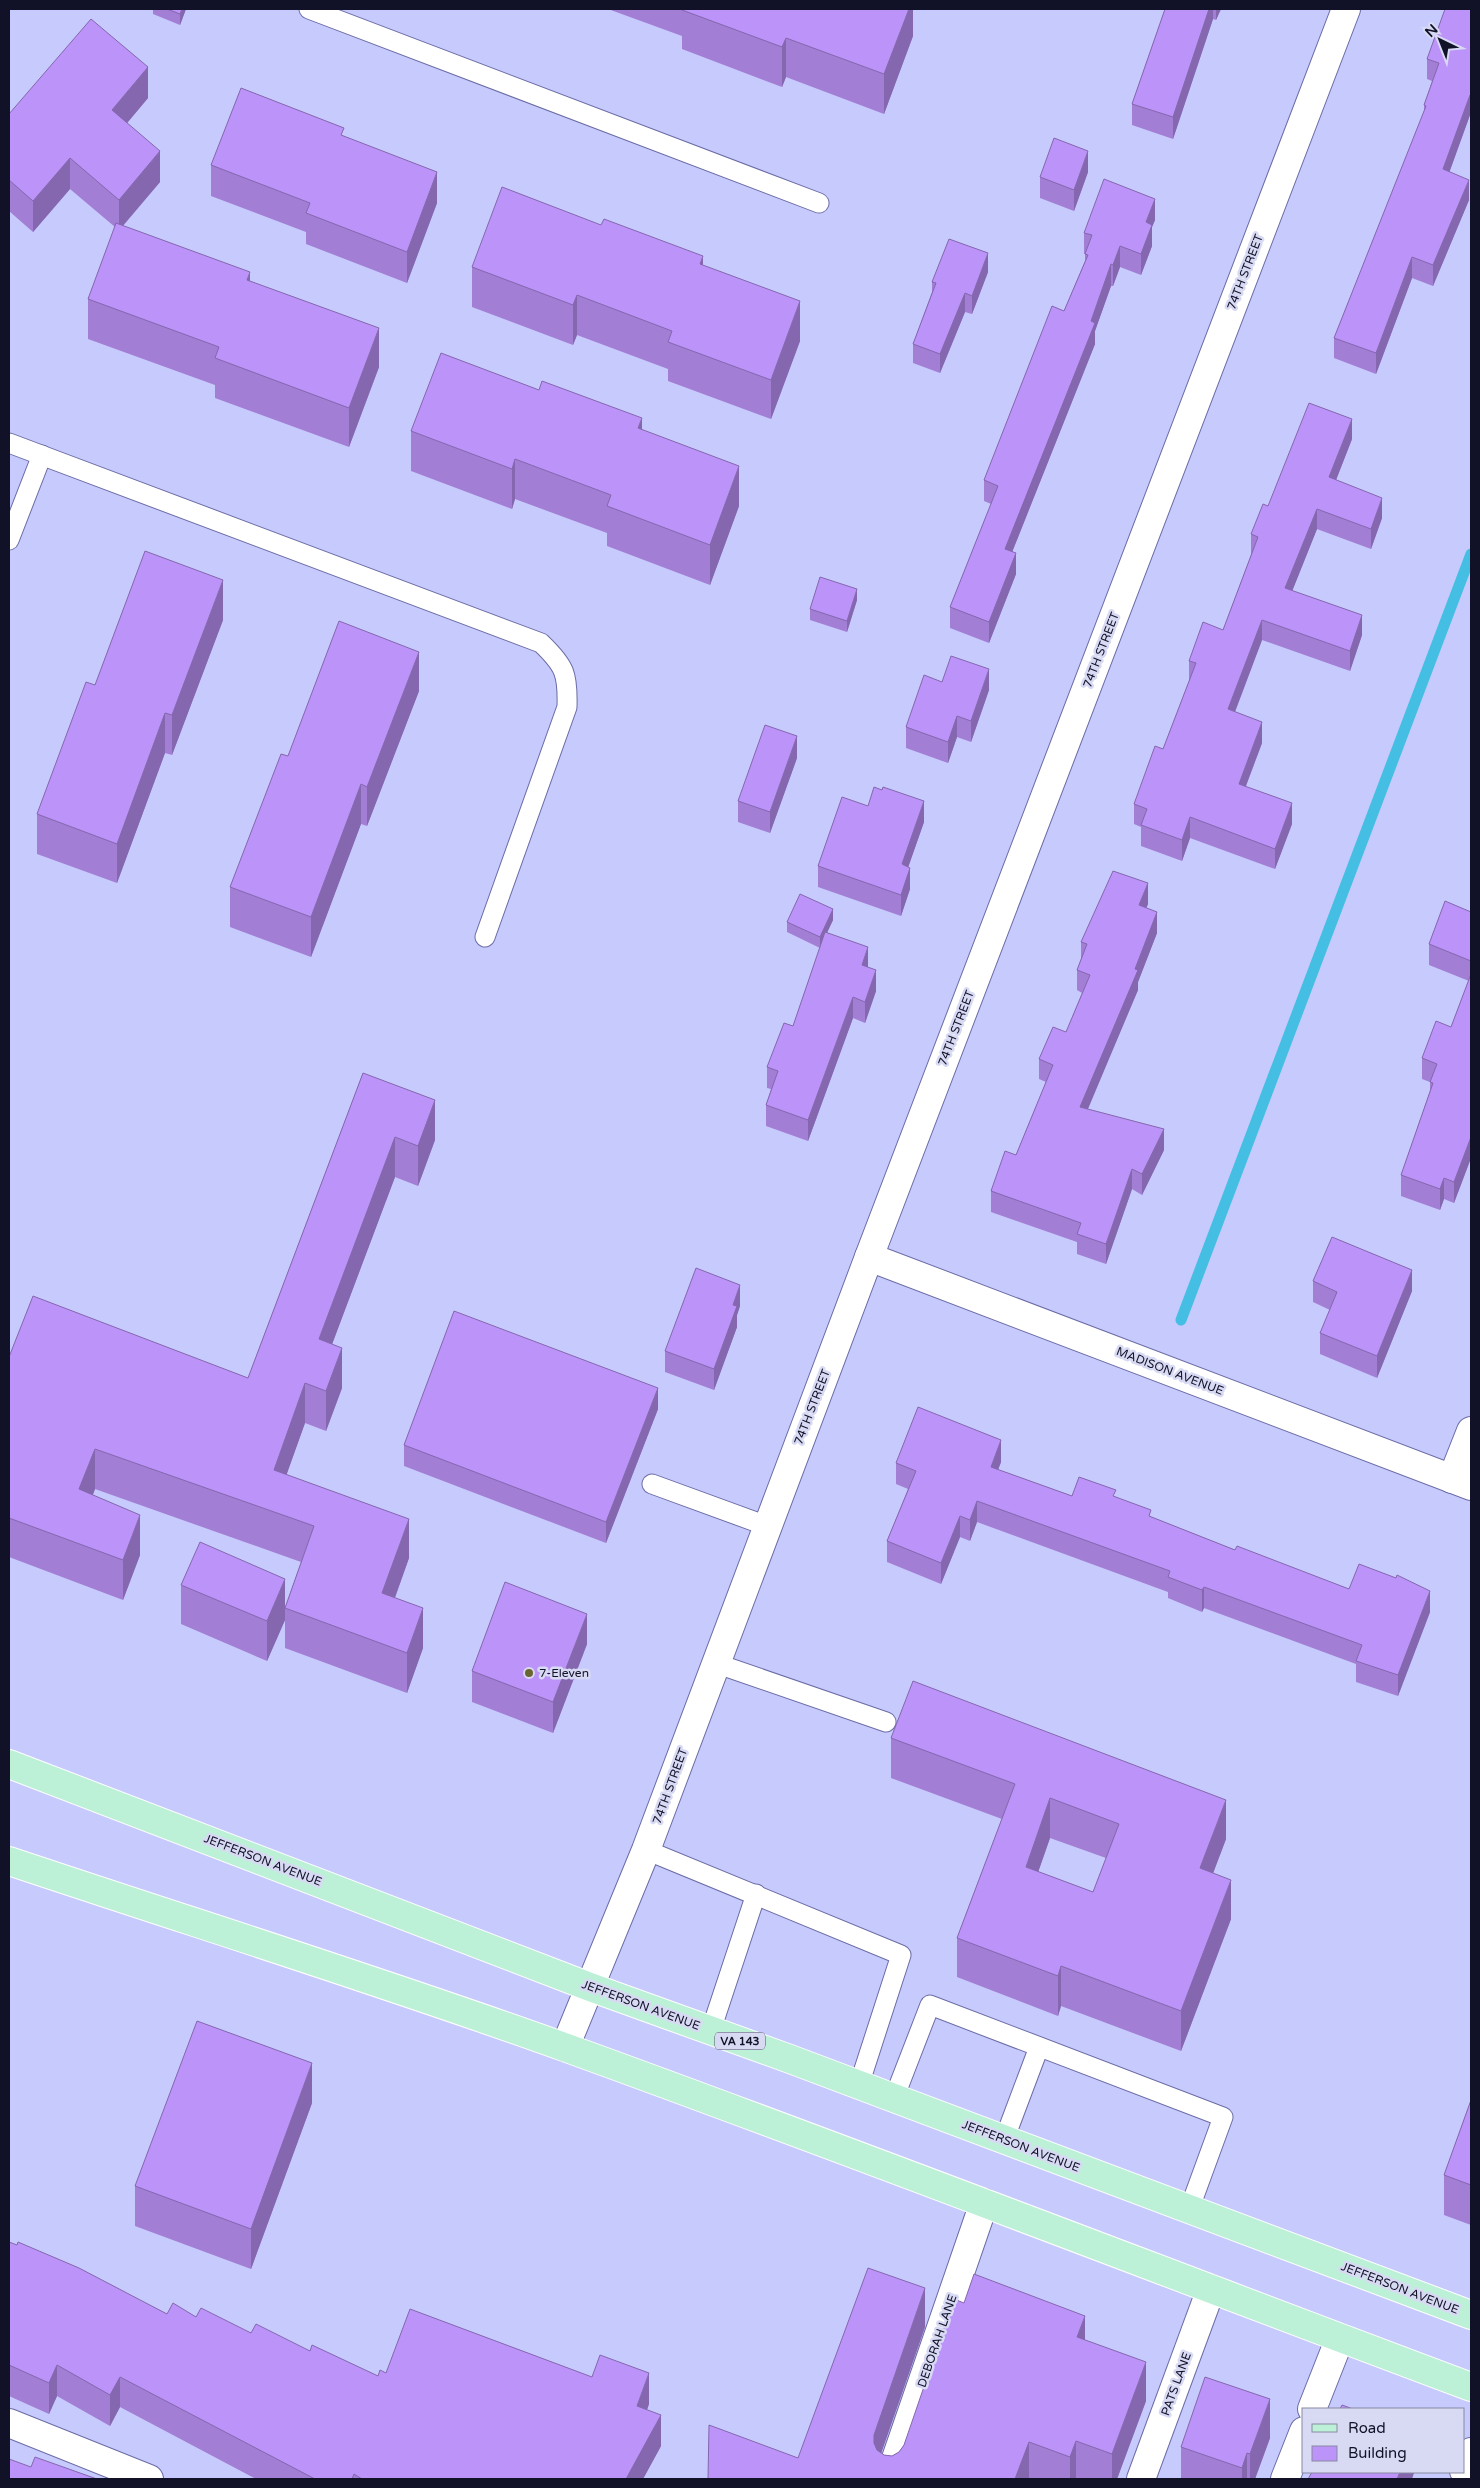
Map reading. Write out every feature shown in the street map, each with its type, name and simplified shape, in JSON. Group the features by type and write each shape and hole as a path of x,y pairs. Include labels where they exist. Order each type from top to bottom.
{"main road":[{"name":"JEFFERSON AVENUE","path":"9,1764 590,1987 860,2085 1471,2315"},
{"path":"9,1861 235,1937 316,1961 565,2047 1471,2387"}],"street":[{"name":"74TH STREET","path":"565,2047 646,1850 869,1257 1346,9"},
{"name":"MADISON AVENUE","path":"869,1257 1462,1482"},
{"path":"1462,1482 1471,1430"},
{"name":"DEBORAH LANE","path":"889,2479 984,2203"},
{"name":"PATS LANE","path":"1141,2479 1211,2289"},
{"path":"1312,2408 1340,2338"},
{"path":"9,2423 149,2479"},
{"path":"1285,2479 1302,2436"},
{"path":"1465,2469 1471,2452"}],"lane":[{"path":"309,9 819,203"},
{"path":"9,443 541,643 559,660 568,683 567,707 485,937"},
{"path":"9,540 42,455"},
{"path":"652,1484 767,1526"},
{"path":"715,1663 886,1722"},
{"path":"646,1850 900,1955 860,2085"},
{"path":"711,2030 756,1894"},
{"path":"894,2098 930,2005 1223,2117 1189,2210"},
{"path":"1004,2140 1038,2047"}],"building":[{"path":"167,9 182,9 180,14"},
{"path":"682,9 909,9 884,74 786,38 782,47"},
{"path":"1165,9 1209,9 1173,117 1132,104"},
{"path":"1445,9 1471,9 1471,96 1443,169 1469,180 1433,265 1412,257 1376,353 1334,338 1426,106 1424,105 1439,63 1427,59"},
{"path":"91,19 148,67 112,110 160,151 119,200 70,158 33,201 9,180 9,114"},
{"path":"241,88 344,128 341,135 437,172 407,252 306,213 310,203 211,165"},
{"path":"1054,138 1088,151 1074,190 1040,177"},
{"path":"1104,179 1155,199 1146,222 1152,225 1141,254 1120,246 1113,265 1111,264 1091,321 1095,323 1005,549 1016,553 989,622 950,607 998,486 984,480 1052,306 1064,311 1088,255 1085,254 1092,235 1084,233"},
{"path":"502,187 601,225 604,219 703,256 700,264 800,301 771,380 668,342 672,331 577,295 573,305 472,267"},
{"path":"116,223 250,272 247,280 379,328 349,408 215,358 219,347 88,299"},
{"path":"949,239 988,253 972,296 965,293 940,354 913,344 936,283 932,282"},
{"path":"441,353 539,390 542,381 642,418 638,428 739,466 710,545 607,506 611,495 515,459 512,469 411,431"},
{"path":"1309,403 1352,419 1329,477 1382,498 1371,529 1317,509 1285,588 1362,615 1350,651 1262,620 1228,709 1262,722 1239,784 1292,803 1275,849 1190,817 1182,840 1141,825 1147,809 1134,804 1155,746 1163,749 1196,663 1189,661 1203,622 1223,630 1258,537 1251,534 1263,504 1268,506"},
{"path":"145,551 223,580 172,715 165,713 117,844 37,814 86,682 95,685"},
{"path":"820,577 857,589 847,621 810,609"},
{"path":"339,621 419,652 367,787 361,784 311,917 230,887 281,754 288,756"},
{"path":"951,656 989,669 971,721 957,716 948,742 906,727 924,675 942,682"},
{"path":"765,725 797,736 770,812 738,801"},
{"path":"874,787 882,790 883,787 924,801 902,864 910,868 901,895 818,866 842,797 868,806"},
{"path":"1113,871 1148,883 1139,905 1157,912 1135,969 1138,970 1080,1107 1164,1129 1142,1174 1132,1169 1106,1244 1077,1234 1081,1223 991,1191 1005,1151 1016,1155 1053,1065 1039,1059 1053,1027 1066,1032 1090,975 1077,970 1087,944 1081,942"},
{"path":"800,894 833,909 820,937 787,922"},
{"path":"1445,901 1471,912 1471,961 1429,944"},
{"path":"825,932 868,947 862,965 876,970 865,1002 853,997 808,1120 766,1105 778,1071 767,1067 784,1023 793,1026"},
{"path":"1471,974 1471,1137 1454,1182 1444,1178 1440,1189 1401,1175 1433,1083 1430,1082 1437,1064 1422,1058 1436,1021 1451,1027"},
{"path":"363,1073 435,1100 418,1146 395,1137 319,1339 342,1348 326,1391 305,1383 274,1470 409,1519 382,1593 423,1608 407,1653 285,1608 314,1526 95,1449 79,1489 140,1515 123,1560 9,1518 9,1357 33,1296 248,1378"},
{"path":"1332,1237 1412,1270 1377,1356 1320,1333 1337,1292 1313,1281"},
{"path":"696,1268 740,1285 733,1305 737,1306 714,1369 665,1351"},
{"path":"454,1311 658,1388 606,1522 404,1445"},
{"path":"918,1407 1001,1440 991,1467 1072,1496 1079,1477 1116,1490 1113,1496 1151,1510 1149,1516 1235,1550 1237,1546 1349,1589 1359,1564 1396,1578 1397,1575 1430,1591 1398,1675 1356,1661 1362,1645 1204,1587 1202,1590 1168,1577 1170,1571 977,1501 970,1520 960,1516 941,1563 887,1541 916,1471 896,1463"},
{"path":"200,1542 285,1579 267,1621 181,1585"},
{"name":"7-Eleven","path":"505,1582 587,1614 553,1702 472,1671"},
{"path":"913,1681 1226,1800 1200,1868 1231,1880 1181,2011 1061,1966 1058,1976 957,1938 1015,1784 891,1738","holes":["1050,1798 1119,1824 1093,1892 1026,1867"]},
{"path":"197,2021 312,2063 251,2229 135,2186"},
{"path":"1471,2100 1471,2185 1444,2175"},
{"path":"9,2242 17,2245 18,2242 79,2268 167,2314 173,2303 196,2317 201,2308 251,2333 256,2324 310,2351 312,2345 378,2376 380,2370 386,2373 410,2309 592,2377 600,2355 649,2373 637,2406 661,2415 626,2479 362,2479 354,2474 352,2479 315,2479 120,2377 110,2395 57,2365 49,2383 9,2365"},
{"path":"868,2268 925,2288 874,2435 874,2443 877,2450 884,2455 892,2456 899,2452 904,2445 954,2299 964,2303 974,2274 1085,2316 1077,2337 1146,2362 1112,2454 1076,2441 1070,2457 1029,2442 1015,2479 708,2479 709,2425 798,2458"},
{"path":"1205,2377 1270,2399 1250,2454 1247,2453 1242,2468 1181,2447"},
{"path":"35,2457 97,2479 9,2479 9,2459 31,2467"},
{"path":"1311,2473 1400,2473 1397,2479 1308,2479"}],"waterway":[{"path":"1181,1320 1471,554"}],"place":[{"name":"7-Eleven","path":"529,1673"}]}
